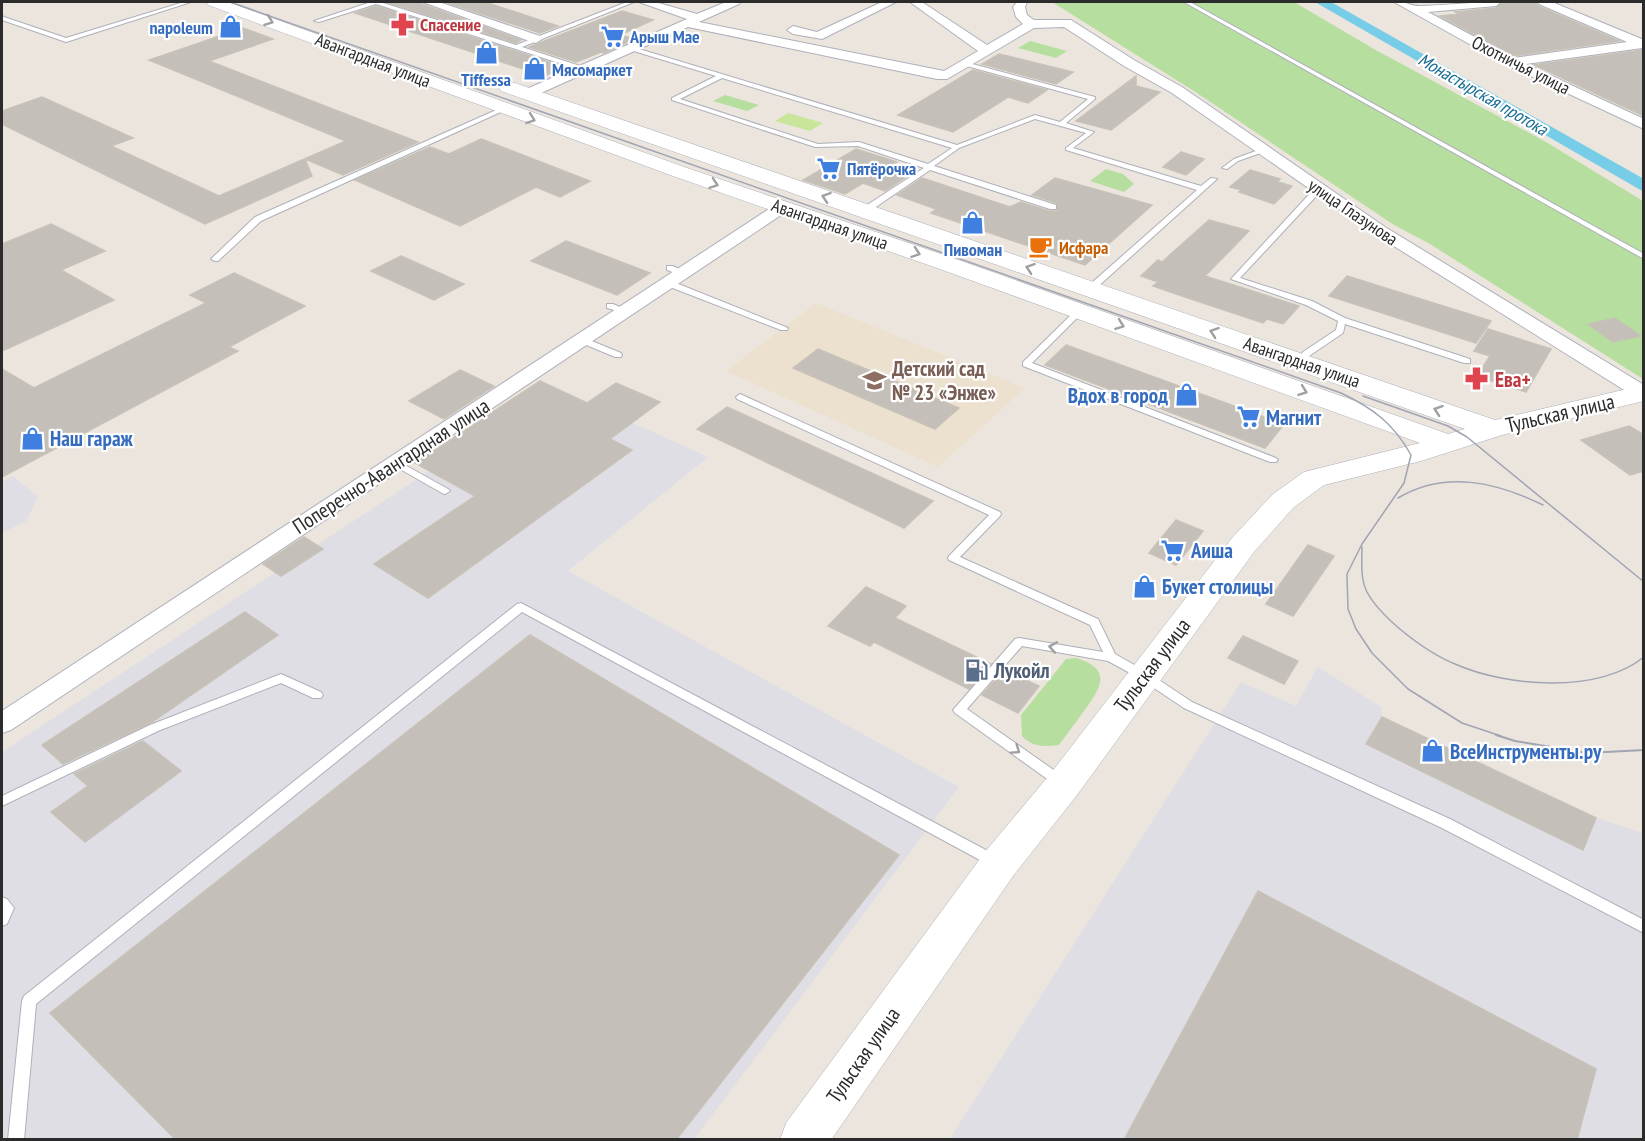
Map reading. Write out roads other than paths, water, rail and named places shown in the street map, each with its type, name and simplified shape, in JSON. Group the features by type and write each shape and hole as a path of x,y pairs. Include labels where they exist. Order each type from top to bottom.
{"main road":[{"name":"Авангардная улица","path":"217,2 503,109 781,208 1300,362 1493,429"},
{"path":"260,2 282,9"},
{"name":"Авангардная улица","path":"309,19 347,32"},
{"name":"Авангардная улица","path":"495,83 864,211 1447,443"},
{"name":"Тульская улица","path":"803,1140 999,864 1064,784 1143,675 1243,545 1283,501 1314,478 1411,455 1493,429 1643,394"}],"street":[{"path":"429,2 536,39"},
{"path":"645,2 691,20 764,39 937,75 947,75 1031,24 1022,17 1018,7 1022,2"},
{"path":"527,94 735,2"},
{"path":"764,39 786,28 818,36 890,2"},
{"path":"915,2 987,51"},
{"name":"Охотничья улица","path":"1400,2 1512,62 1640,122"},
{"path":"1418,10 1496,2"},
{"path":"1543,2 1643,44"},
{"name":"улица Глазунова","path":"1031,24 1066,23 1177,90 1318,190 1643,394"},
{"path":"1512,62 1643,44"},
{"name":"Поперечно-Авангардная улица","path":"2,723 582,340 618,309 781,208"}],"lane":[{"path":"2,18 66,40 188,2"},
{"path":"309,19 376,2 584,69"},
{"path":"515,48 631,2"},
{"path":"1187,2 1644,257"},
{"path":"629,48 957,147"},
{"path":"965,64 1093,98 1061,124"},
{"path":"720,77 674,99 818,146 859,144 1053,207"},
{"path":"215,259 258,219 503,109"},
{"path":"864,211 957,147 1035,117 1090,132 1068,149 1202,189"},
{"path":"1225,168 1236,160 1264,150"},
{"path":"1213,179 1085,300 1026,364 1273,460"},
{"path":"1318,190 1235,279 1309,303 1342,320 1467,361"},
{"path":"674,274 784,328"},
{"path":"1300,362 1306,354 1340,331 1342,320"},
{"path":"582,340 618,355"},
{"path":"740,397 996,514 953,558 1094,622 1110,657"},
{"path":"396,463 446,491"},
{"path":"16,1140 29,1001 521,607 999,864"},
{"path":"1064,784 959,710 1019,642 1110,657 1217,720 1445,823 1644,927"},
{"path":"2,801 154,728 280,678 317,695"},
{"path":"2,903 7,908 2,920"}],"waterway":[{"name":"Монастырская протока","path":"1322,2 1644,187"}],"tram line":[{"path":"230,2 1341,393 1363,405 1390,426 1411,455 1404,483 1362,544 1347,574 1348,609 1356,629 1372,653 1408,689 1462,723 1501,736"},
{"path":"1363,396 1448,426 1467,437 1644,582"},
{"path":"1398,498 1416,489 1434,484 1470,482 1507,490 1543,505"},
{"path":"1362,547 1363,581 1374,603 1391,622 1413,640 1455,664 1500,678 1551,683 1577,682 1602,677 1625,669 1644,657"},
{"path":"1496,735 1515,741 1587,753 1644,750"}],"place":[{"name":"Спасение","path":"402,24"},
{"name":"napoleum","path":"231,27"},
{"name":"Арыш Мае","path":"612,36"},
{"name":"Tiffessa","path":"486,53"},
{"name":"Мясомаркет","path":"534,69"},
{"name":"Пятёрочка","path":"829,168"},
{"name":"Пивоман","path":"973,223"},
{"name":"Исфара","path":"1041,247"},
{"name":"Ева+","path":"1477,379"},
{"name":"Детский сад № 23 «Энже»","path":"874,380"},
{"name":"Вдох в город","path":"1186,395"},
{"name":"Магнит","path":"1248,417"},
{"name":"Наш гараж","path":"32,438"},
{"name":"Аиша","path":"1173,550"},
{"name":"Букет столицы","path":"1144,586"},
{"name":"Лукойл","path":"976,670"},
{"name":"ВсеИнструменты.ру","path":"1432,751"}]}
